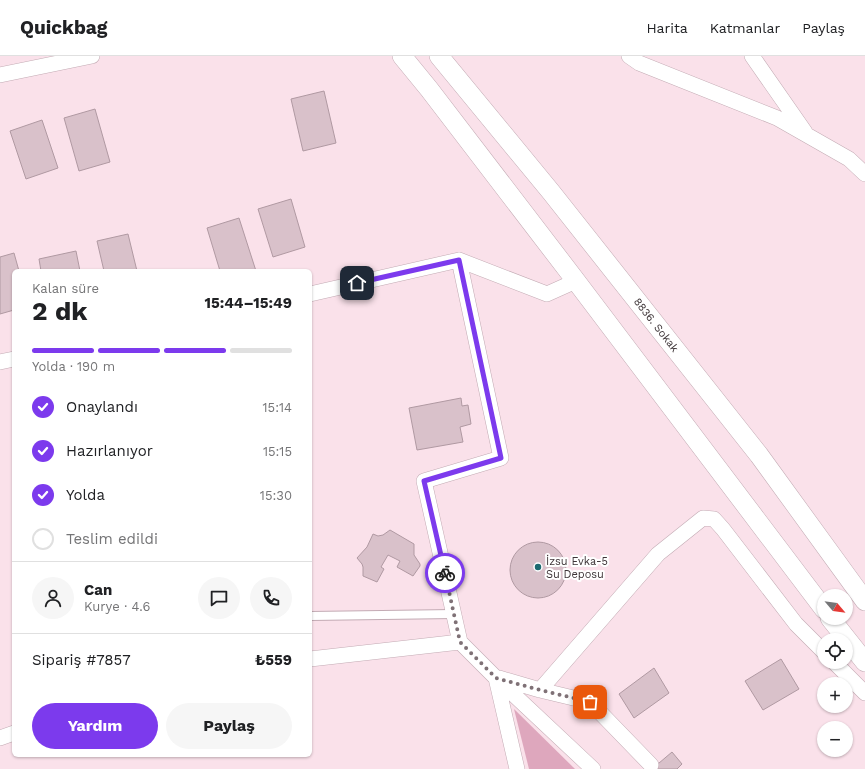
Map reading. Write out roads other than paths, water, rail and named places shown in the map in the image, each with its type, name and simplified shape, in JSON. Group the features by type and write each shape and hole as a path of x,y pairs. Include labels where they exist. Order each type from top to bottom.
{"street":[{"path":"0,75 92,56"},
{"path":"402,56 576,281 817,600"},
{"name":"8836. Sokak","path":"439,56 551,192 759,455 865,601"},
{"path":"630,56 639,63 777,118 849,159 865,174"},
{"path":"752,56 808,136"},
{"path":"312,294 459,260 547,294 576,281"},
{"path":"459,260 501,458 424,481 460,642 593,769"},
{"path":"0,362 12,359"},
{"path":"540,690 658,554 703,518 714,519 723,529 796,624 817,645"},
{"path":"836,625 865,662"},
{"path":"312,659 460,642"},
{"path":"841,669 865,693"},
{"path":"496,678 590,702 651,766"},
{"path":"496,678 517,769"}],"lane":[{"path":"312,616 454,614"}],"place":[{"name":"İzsu Evka-5 Su Deposu","path":"538,567"}]}
